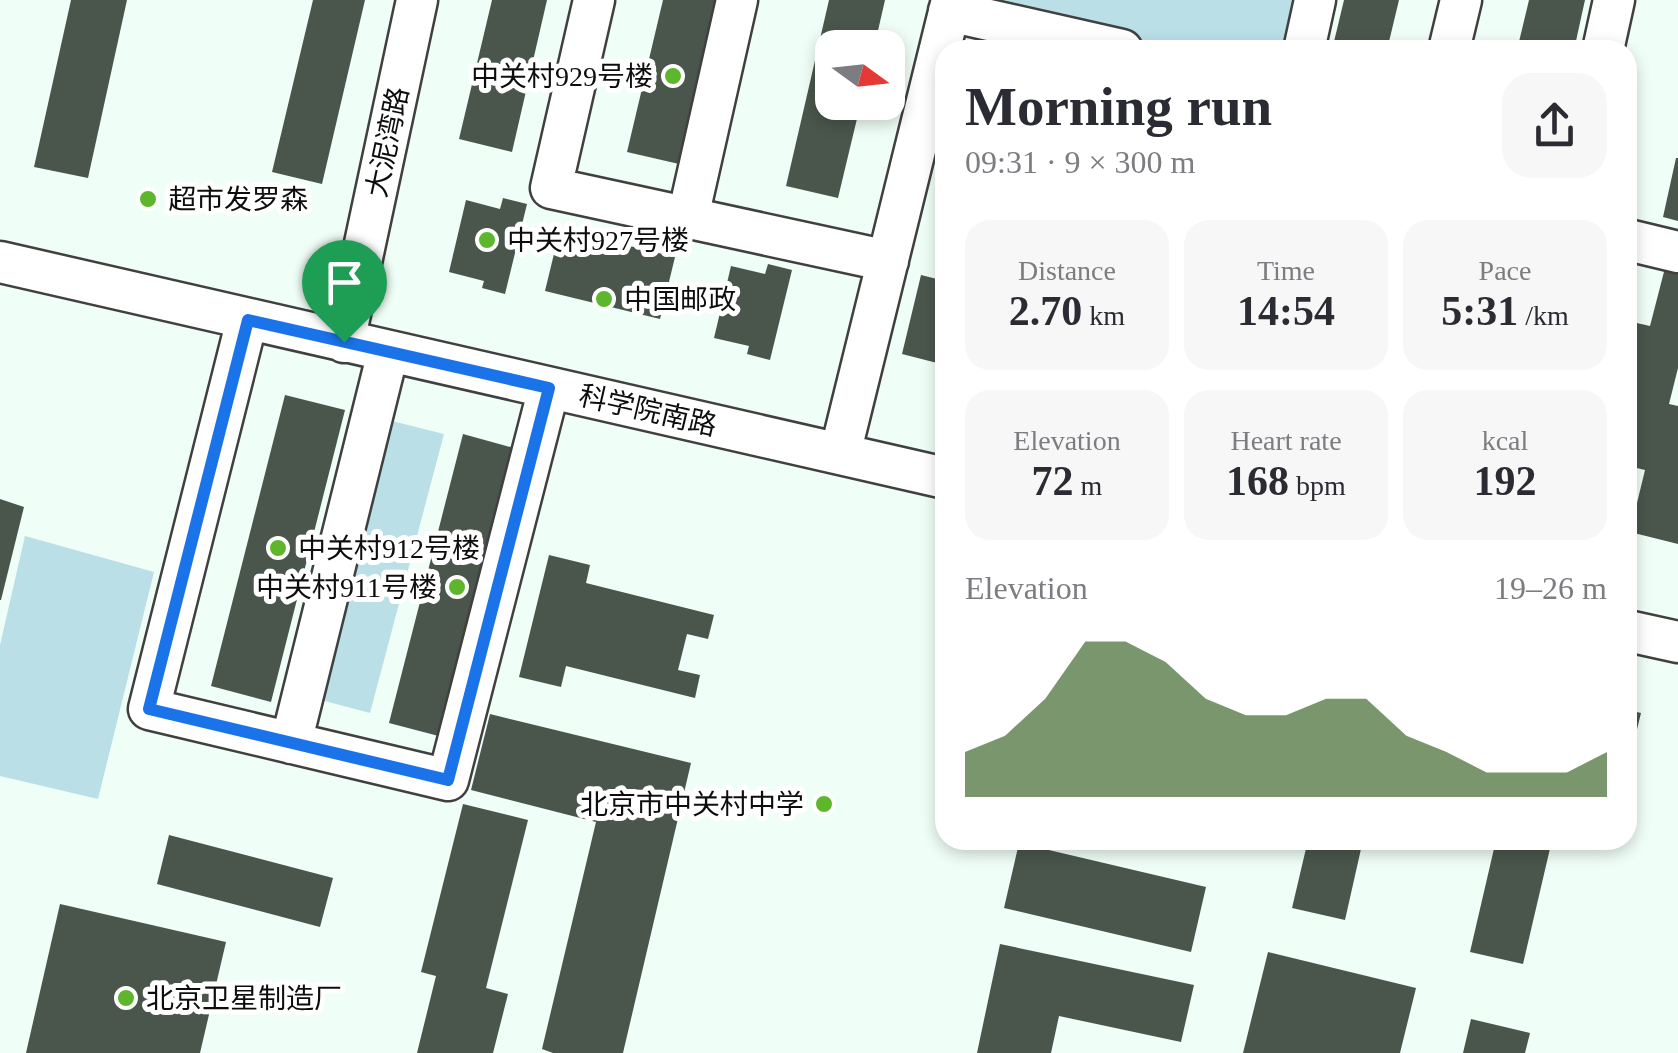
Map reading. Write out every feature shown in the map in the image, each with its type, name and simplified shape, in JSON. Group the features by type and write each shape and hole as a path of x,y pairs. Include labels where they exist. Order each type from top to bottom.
{"street":[{"name":"大泥湾路","path":"344,342 417,0"},
{"path":"594,0 551,188 888,261"},
{"path":"688,217 737,0"},
{"path":"1306,40 1315,0"},
{"path":"1451,40 1461,0"},
{"path":"1604,40 1614,0"},
{"path":"942,40 950,6 1083,40"},
{"path":"840,454 935,68"},
{"path":"1637,242 1678,252"},
{"name":"科学院南路","path":"0,262 935,476"},
{"path":"248,320 149,709 448,780 549,388"},
{"path":"290,742 388,352"},
{"path":"1637,633 1678,642"}],"shaded area":[{"path":"973,0 1297,0 1288,40 1038,40"},
{"path":"388,420 444,434 370,713 321,700"},
{"path":"25,536 154,572 98,799 0,776 0,645"}],"building":[{"path":"71,0 127,0 88,178 34,167"},
{"path":"313,0 365,0 322,184 272,172"},
{"path":"492,0 547,0 512,152 459,139"},
{"name":"中关村929号楼","path":"663,0 718,0 679,164 627,152"},
{"path":"829,0 885,0 878,30 822,30"},
{"path":"1344,0 1399,0 1389,40 1334,40"},
{"path":"1529,0 1585,0 1576,40 1519,40"},
{"path":"815,61 815,120 857,120 838,198 786,186"},
{"path":"1678,158 1678,221 1663,217"},
{"name":"中关村927号楼","path":"503,198 527,204 505,294 482,288 484,281 449,272 466,200 500,209"},
{"path":"560,229 675,257 660,319 545,291"},
{"path":"768,264 792,270 770,360 747,354 749,346 714,338 731,266 765,274"},
{"path":"1666,264 1678,267 1678,368 1669,404 1678,406 1678,544 1637,534 1637,503 1645,470 1637,468 1637,323 1650,326"},
{"path":"921,275 935,278 935,362 902,354"},
{"name":"中关村912号楼","path":"285,395 345,410 271,702 211,686"},
{"name":"中关村911号楼","path":"463,434 525,451 450,739 389,723"},
{"path":"0,499 24,507 1,600 0,600"},
{"path":"549,555 590,565 586,583 714,615 708,639 687,634 678,670 700,675 695,698 566,666 561,687 519,677"},
{"path":"490,714 691,763 623,1053 553,1053 542,1049 596,822 471,790"},
{"path":"463,804 528,820 486,988 508,994 493,1053 417,1053 436,976 421,972"},
{"path":"169,835 333,878 320,927 157,884"},
{"path":"1017,850 1049,850 1206,887 1191,952 1004,908"},
{"path":"1306,850 1361,850 1345,920 1292,908"},
{"path":"1494,850 1550,850 1523,964 1470,952"},
{"name":"北京卫星制造厂","path":"60,904 226,942 200,1053 26,1053"},
{"path":"1000,944 1194,985 1181,1042 1059,1016 1051,1053 977,1053"},
{"path":"1268,952 1416,988 1400,1053 1243,1053"},
{"path":"1471,1019 1530,1033 1525,1053 1463,1053"}],"place":[{"name":"中关村929号楼","path":"673,76"},
{"name":"超市发罗森","path":"148,199"},
{"name":"中关村927号楼","path":"487,240"},
{"name":"中国邮政","path":"604,299"},
{"name":"中关村912号楼","path":"278,548"},
{"name":"中关村911号楼","path":"457,587"},
{"name":"北京市中关村中学","path":"824,804"},
{"name":"北京卫星制造厂","path":"126,998"}],"route":[{"path":"248,320 344,342 549,388 448,780 149,709 248,320"}]}
